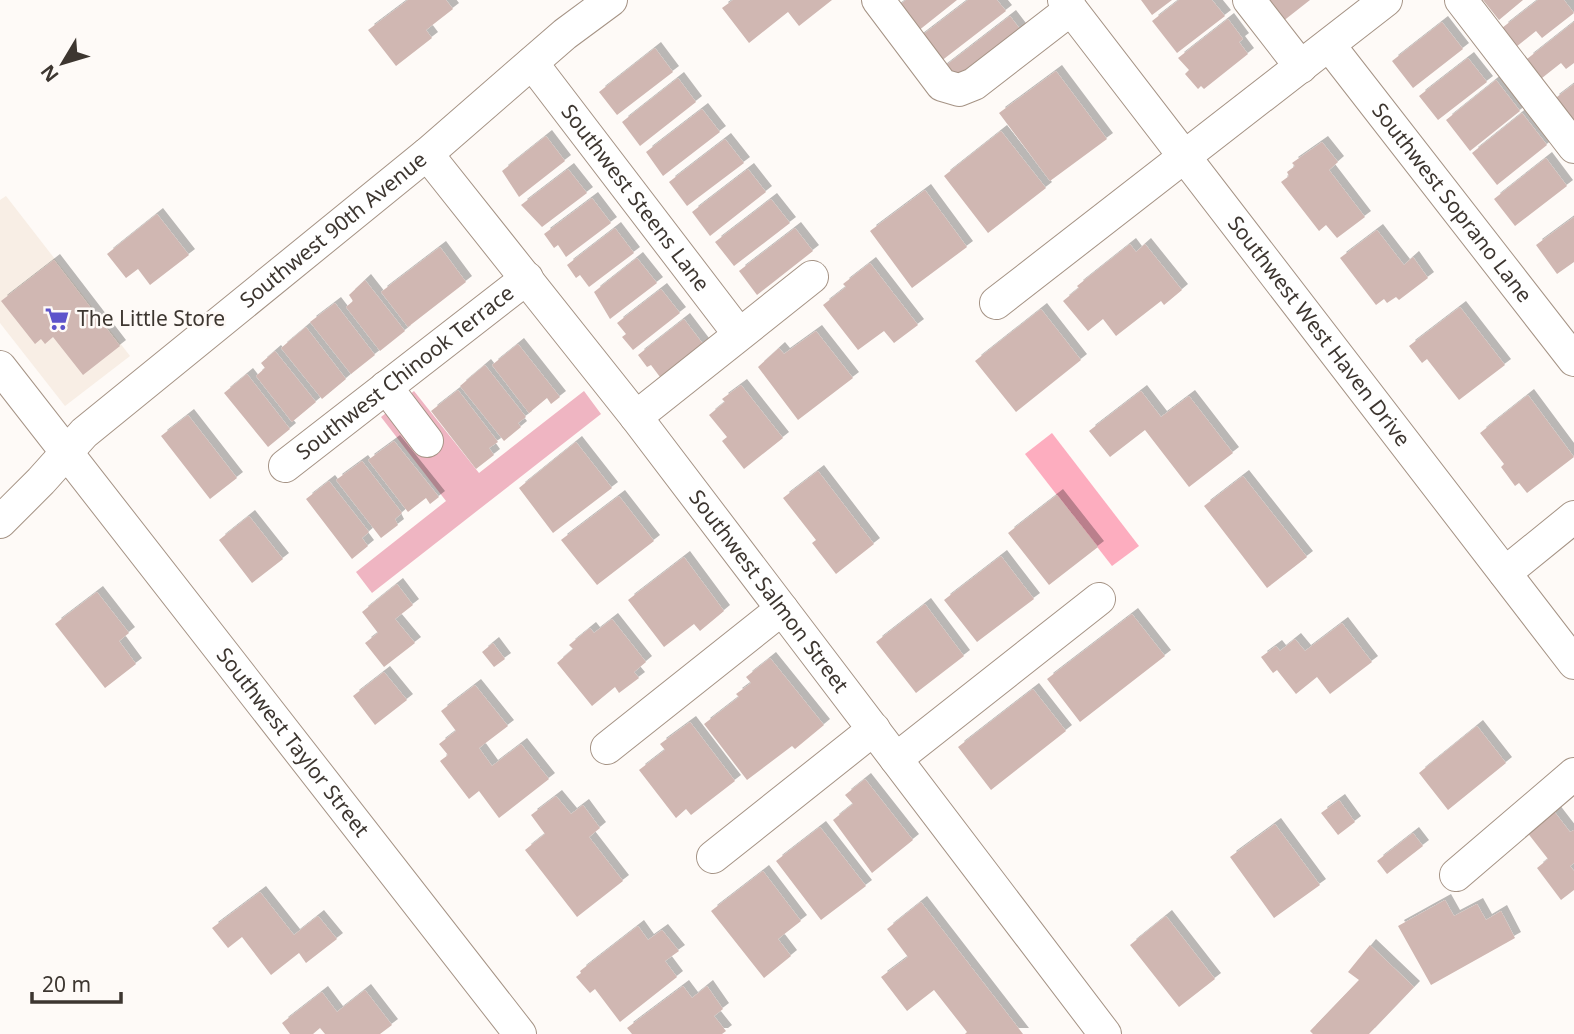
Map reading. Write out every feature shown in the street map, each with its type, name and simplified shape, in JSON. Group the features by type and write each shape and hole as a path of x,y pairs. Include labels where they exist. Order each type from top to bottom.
{"street":[{"name":"Southwest 90th Avenue","path":"0,522 84,433 427,154 565,34 611,0"},
{"path":"878,0 942,85 959,90 974,85 1068,4"},
{"path":"1249,0 1301,66"},
{"path":"996,303 1386,0"},
{"path":"1461,0 1574,147"},
{"name":"Southwest West Haven Drive","path":"1068,4 1574,663"},
{"name":"Southwest Soprano Lane","path":"1329,45 1574,360"},
{"name":"Southwest Steens Lane","path":"532,63 739,334"},
{"name":"Southwest Salmon Street","path":"427,154 636,417 1105,1034"},
{"path":"636,417 811,277"},
{"name":"Southwest Chinook Terrace","path":"285,466 527,278"},
{"name":"Southwest Taylor Street","path":"0,366 520,1034"},
{"path":"386,387 427,441"},
{"path":"1505,573 1574,517"},
{"path":"896,759 1099,599"},
{"path":"607,748 782,609"},
{"path":"713,858 874,729"},
{"path":"1456,875 1574,774"}],"shaded area":[{"path":"6,196 130,356 65,406 0,323 0,200"},
{"path":"414,391 479,473 584,391 601,414 372,593 356,572 446,501 381,417"},
{"path":"1052,433 1139,546 1112,566 1025,454"}],"building":[{"path":"408,0 446,0 453,9 426,30 432,38 396,66 368,30"},
{"path":"733,0 832,0 799,26 788,12 749,43 722,8"},
{"path":"906,0 957,0 913,35 893,10"},
{"path":"968,0 997,0 1006,11 936,65 917,39"},
{"path":"1141,0 1172,0 1152,15"},
{"path":"1179,0 1212,0 1225,16 1177,53 1152,21"},
{"path":"1265,0 1310,0 1282,22"},
{"path":"1483,0 1523,0 1499,20"},
{"path":"1538,0 1564,0 1574,13 1542,38 1536,31 1516,47 1502,28"},
{"path":"1010,16 1026,37 963,87 940,70"},
{"path":"1228,19 1243,39 1239,42 1248,54 1204,89 1201,86 1198,89 1185,74 1189,70 1178,58"},
{"path":"1442,22 1463,49 1413,88 1392,61"},
{"path":"1574,22 1574,63 1566,69 1561,63 1542,78 1527,59"},
{"path":"655,48 673,72 617,115 599,92"},
{"path":"1468,58 1487,82 1438,120 1419,96"},
{"path":"1056,71 1107,139 1050,181 999,113"},
{"path":"678,78 696,102 640,146 622,122"},
{"path":"1496,80 1520,111 1470,151 1446,120"},
{"path":"1574,84 1574,127 1553,100"},
{"path":"702,109 720,132 663,176 646,152"},
{"path":"1522,113 1547,145 1497,185 1472,153"},
{"path":"1001,131 1046,188 988,233 944,176"},
{"path":"546,136 565,161 519,197 502,171"},
{"path":"725,139 744,163 687,206 669,182"},
{"path":"1322,142 1338,162 1329,170 1365,217 1337,238 1326,225 1319,231 1281,182 1295,166 1292,163"},
{"path":"1546,158 1567,186 1515,226 1494,199"},
{"path":"568,169 587,193 542,227 521,205"},
{"path":"748,169 766,192 710,236 692,212"},
{"path":"925,190 967,247 912,288 870,231"},
{"path":"592,198 611,223 566,257 558,245 554,248 544,234"},
{"path":"771,199 790,223 734,266 715,242"},
{"path":"157,214 189,255 150,285 138,269 126,278 107,254"},
{"path":"1574,217 1574,262 1557,274 1536,245"},
{"path":"615,228 634,253 589,287 580,275 576,278 567,265"},
{"path":"795,228 813,251 757,295 739,271"},
{"path":"1377,230 1404,265 1413,257 1428,278 1399,300 1396,297 1387,303 1384,299 1376,305 1340,258"},
{"path":"1130,244 1136,252 1145,244 1182,290 1164,305 1161,301 1116,336 1103,319 1088,331 1063,301 1079,288 1077,286"},
{"path":"440,247 466,282 408,327 381,292"},
{"path":"637,258 657,283 610,319 594,292"},
{"name":"The Little Store","path":"54,260 120,346 83,375 53,337 45,344 41,339 35,344 1,301"},
{"path":"870,263 918,325 894,343 884,331 858,350 823,305 846,287 843,284"},
{"path":"365,280 405,331 380,351 346,307 353,301 349,295"},
{"path":"661,289 680,313 633,350 622,337 626,334 617,323"},
{"path":"335,303 375,355 351,374 310,322"},
{"path":"1460,307 1505,365 1459,400 1427,359 1422,363 1409,346"},
{"path":"1041,309 1081,360 1016,412 975,361"},
{"path":"684,319 703,344 660,377 651,365 647,367 638,355"},
{"path":"306,327 346,379 322,399 281,348"},
{"path":"816,331 853,378 798,420 758,367 779,348 784,354"},
{"path":"518,344 560,397 551,404 547,398 529,413 492,365"},
{"path":"275,351 316,402 292,422 256,376 265,368 261,363"},
{"path":"485,365 526,417 518,423 521,427 504,441 460,386"},
{"path":"247,374 290,429 268,447 224,393"},
{"path":"741,385 783,438 744,469 722,441 727,437 709,415 725,402 722,399"},
{"path":"458,390 498,442 489,448 494,455 476,469 431,411"},
{"path":"1141,391 1161,417 1189,396 1233,453 1189,487 1145,430 1110,457 1089,431"},
{"path":"1528,395 1574,457 1527,493 1519,483 1515,486 1501,467 1504,464 1480,433"},
{"path":"188,415 237,478 210,499 161,436"},
{"path":"394,441 439,497 430,504 426,498 408,512 368,460"},
{"path":"576,442 612,488 553,533 519,488"},
{"path":"362,461 402,513 395,519 398,525 381,538 336,480"},
{"path":"818,471 874,544 836,574 812,543 816,540 783,498"},
{"path":"1243,476 1307,557 1267,588 1204,506"},
{"path":"329,481 369,532 362,538 368,546 352,559 306,499"},
{"path":"1057,495 1098,547 1049,585 1008,533"},
{"path":"619,496 654,541 597,585 561,540"},
{"path":"249,516 283,559 252,583 219,540"},
{"path":"1001,556 1034,599 977,642 944,600"},
{"path":"684,557 724,611 700,631 694,624 664,647 628,600"},
{"path":"397,584 413,605 395,619 415,643 384,667 365,643 378,633 362,612"},
{"path":"97,592 129,633 119,641 136,664 105,688 55,624"},
{"path":"925,604 964,656 916,693 876,642"},
{"path":"1132,614 1165,656 1080,722 1047,679"},
{"path":"612,619 646,662 634,672 639,678 619,693 615,687 592,706 557,663 573,649 569,645 590,628 594,633"},
{"path":"1342,623 1372,662 1330,694 1317,677 1296,694 1277,670 1273,673 1261,657 1276,646 1280,651 1295,639 1305,651"},
{"path":"493,643 505,659 494,667 482,652"},
{"path":"770,658 824,725 795,749 792,746 747,780 704,724 739,697 736,694 751,683 746,677"},
{"path":"384,672 407,700 375,725 353,696"},
{"path":"475,685 508,726 479,748 492,766 521,744 549,779 499,818 479,791 469,799 440,761 448,755 439,744 456,731 441,711"},
{"path":"1033,689 1066,731 991,790 958,747"},
{"path":"690,722 735,781 691,815 686,809 676,818 639,770 665,750 660,744"},
{"path":"1477,726 1506,763 1448,810 1419,773"},
{"path":"865,779 913,840 872,873 833,820 853,804 845,795"},
{"path":"556,796 571,814 583,805 600,828 589,837 623,881 577,917 525,850 545,834 531,815"},
{"path":"1339,800 1355,822 1338,835 1321,813"},
{"path":"1550,806 1570,832 1574,830 1574,863 1570,866 1574,871 1574,890 1561,900 1537,868 1548,859 1523,827"},
{"path":"1275,824 1320,885 1274,918 1230,857"},
{"path":"820,827 866,886 821,920 776,861"},
{"path":"1413,833 1423,846 1387,874 1377,861"},
{"path":"763,871 801,921 778,939 791,956 764,978 711,911"},
{"path":"260,892 294,935 318,916 337,939 306,963 299,953 271,975 242,937 228,948 212,928"},
{"path":"1445,900 1454,916 1477,904 1486,920 1501,911 1515,938 1431,985 1398,926"},
{"path":"921,902 1023,1034 965,1034 967,1032 934,990 907,1011 881,977 908,957 887,929"},
{"path":"1166,916 1215,979 1179,1007 1130,945"},
{"path":"638,926 648,940 662,930 679,951 665,961 677,977 620,1022 595,989 590,993 576,977"},
{"path":"1370,945 1414,987 1369,1034 1313,1034 1310,1031 1359,980 1348,972"},
{"path":"683,986 692,998 707,986 723,1009 714,1016 726,1031 722,1034 632,1034 627,1028"},
{"path":"365,990 392,1025 380,1034 325,1034 320,1028 313,1034 290,1034 282,1023 322,992 337,1012"}],"place":[{"name":"The Little Store","path":"57,319"}]}
